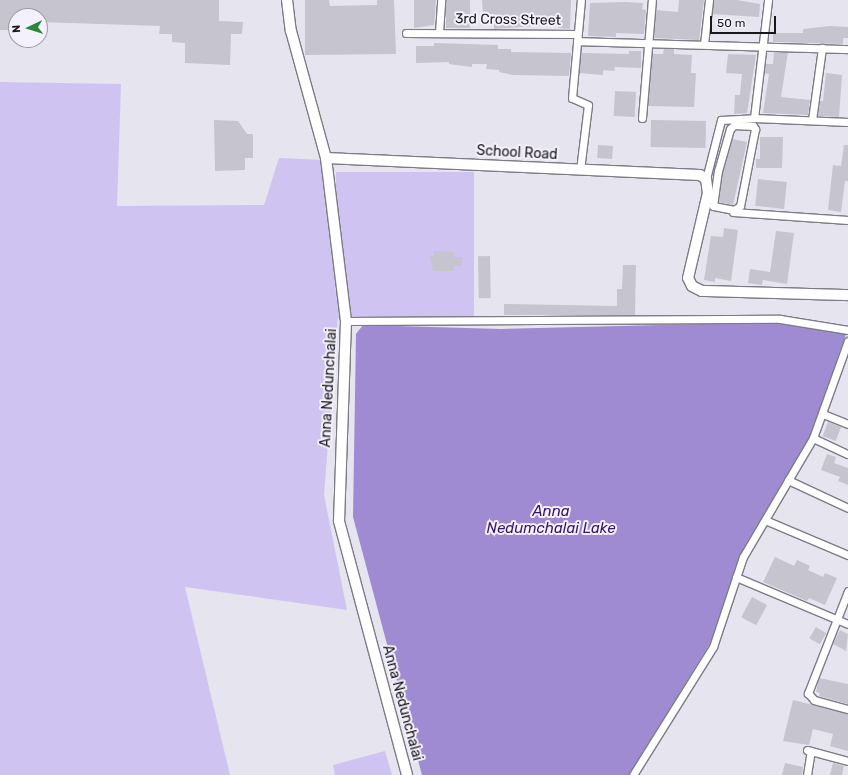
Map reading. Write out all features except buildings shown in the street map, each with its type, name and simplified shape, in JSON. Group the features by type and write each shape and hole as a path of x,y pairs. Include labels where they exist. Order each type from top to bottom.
{"street":[{"name":"Anna Nedunchalai","path":"287,0 291,32 326,158 346,321 338,515 406,775"},
{"path":"439,32 441,0"},
{"path":"580,170 588,105 572,98 581,0"},
{"path":"642,118 647,44 652,0"},
{"path":"704,44 708,0"},
{"path":"754,118 764,48 768,0"},
{"name":"3rd Cross Street","path":"406,33 439,32 577,37 647,44 704,44 764,48 848,49"},
{"path":"812,120 822,48"},
{"path":"848,122 754,118 721,120 708,174 705,210 688,278 692,286 702,291 848,295"},
{"path":"738,125 753,126 754,139 738,209 713,206 717,174 730,129 738,125"},
{"name":"School Road","path":"326,158 696,175 708,174"},
{"path":"708,174 717,174"},
{"path":"705,210 848,220"},
{"path":"346,321 780,319 848,330"},
{"path":"633,775 713,647 743,557 813,438 823,414 848,341"},
{"path":"823,414 848,424"},
{"path":"813,438 848,454"},
{"path":"788,480 848,508"},
{"path":"765,520 848,555"},
{"path":"736,577 848,624"},
{"path":"848,591 808,693 814,700 848,709"},
{"path":"807,775 809,751 848,761"}],"shaded area":[{"path":"0,82 121,84 117,206 264,205 279,158 324,160 338,316 324,495 347,610 185,587 230,775 0,775"},
{"path":"336,172 474,172 474,318 336,318"},
{"path":"385,751 392,775 335,775 333,765"}],"water":[{"name":"Anna Nedumchalai Lake","path":"715,322 788,323 846,334 811,435 739,557 711,642 629,775 422,775 353,517 356,334 363,325 501,329 703,324"}]}
